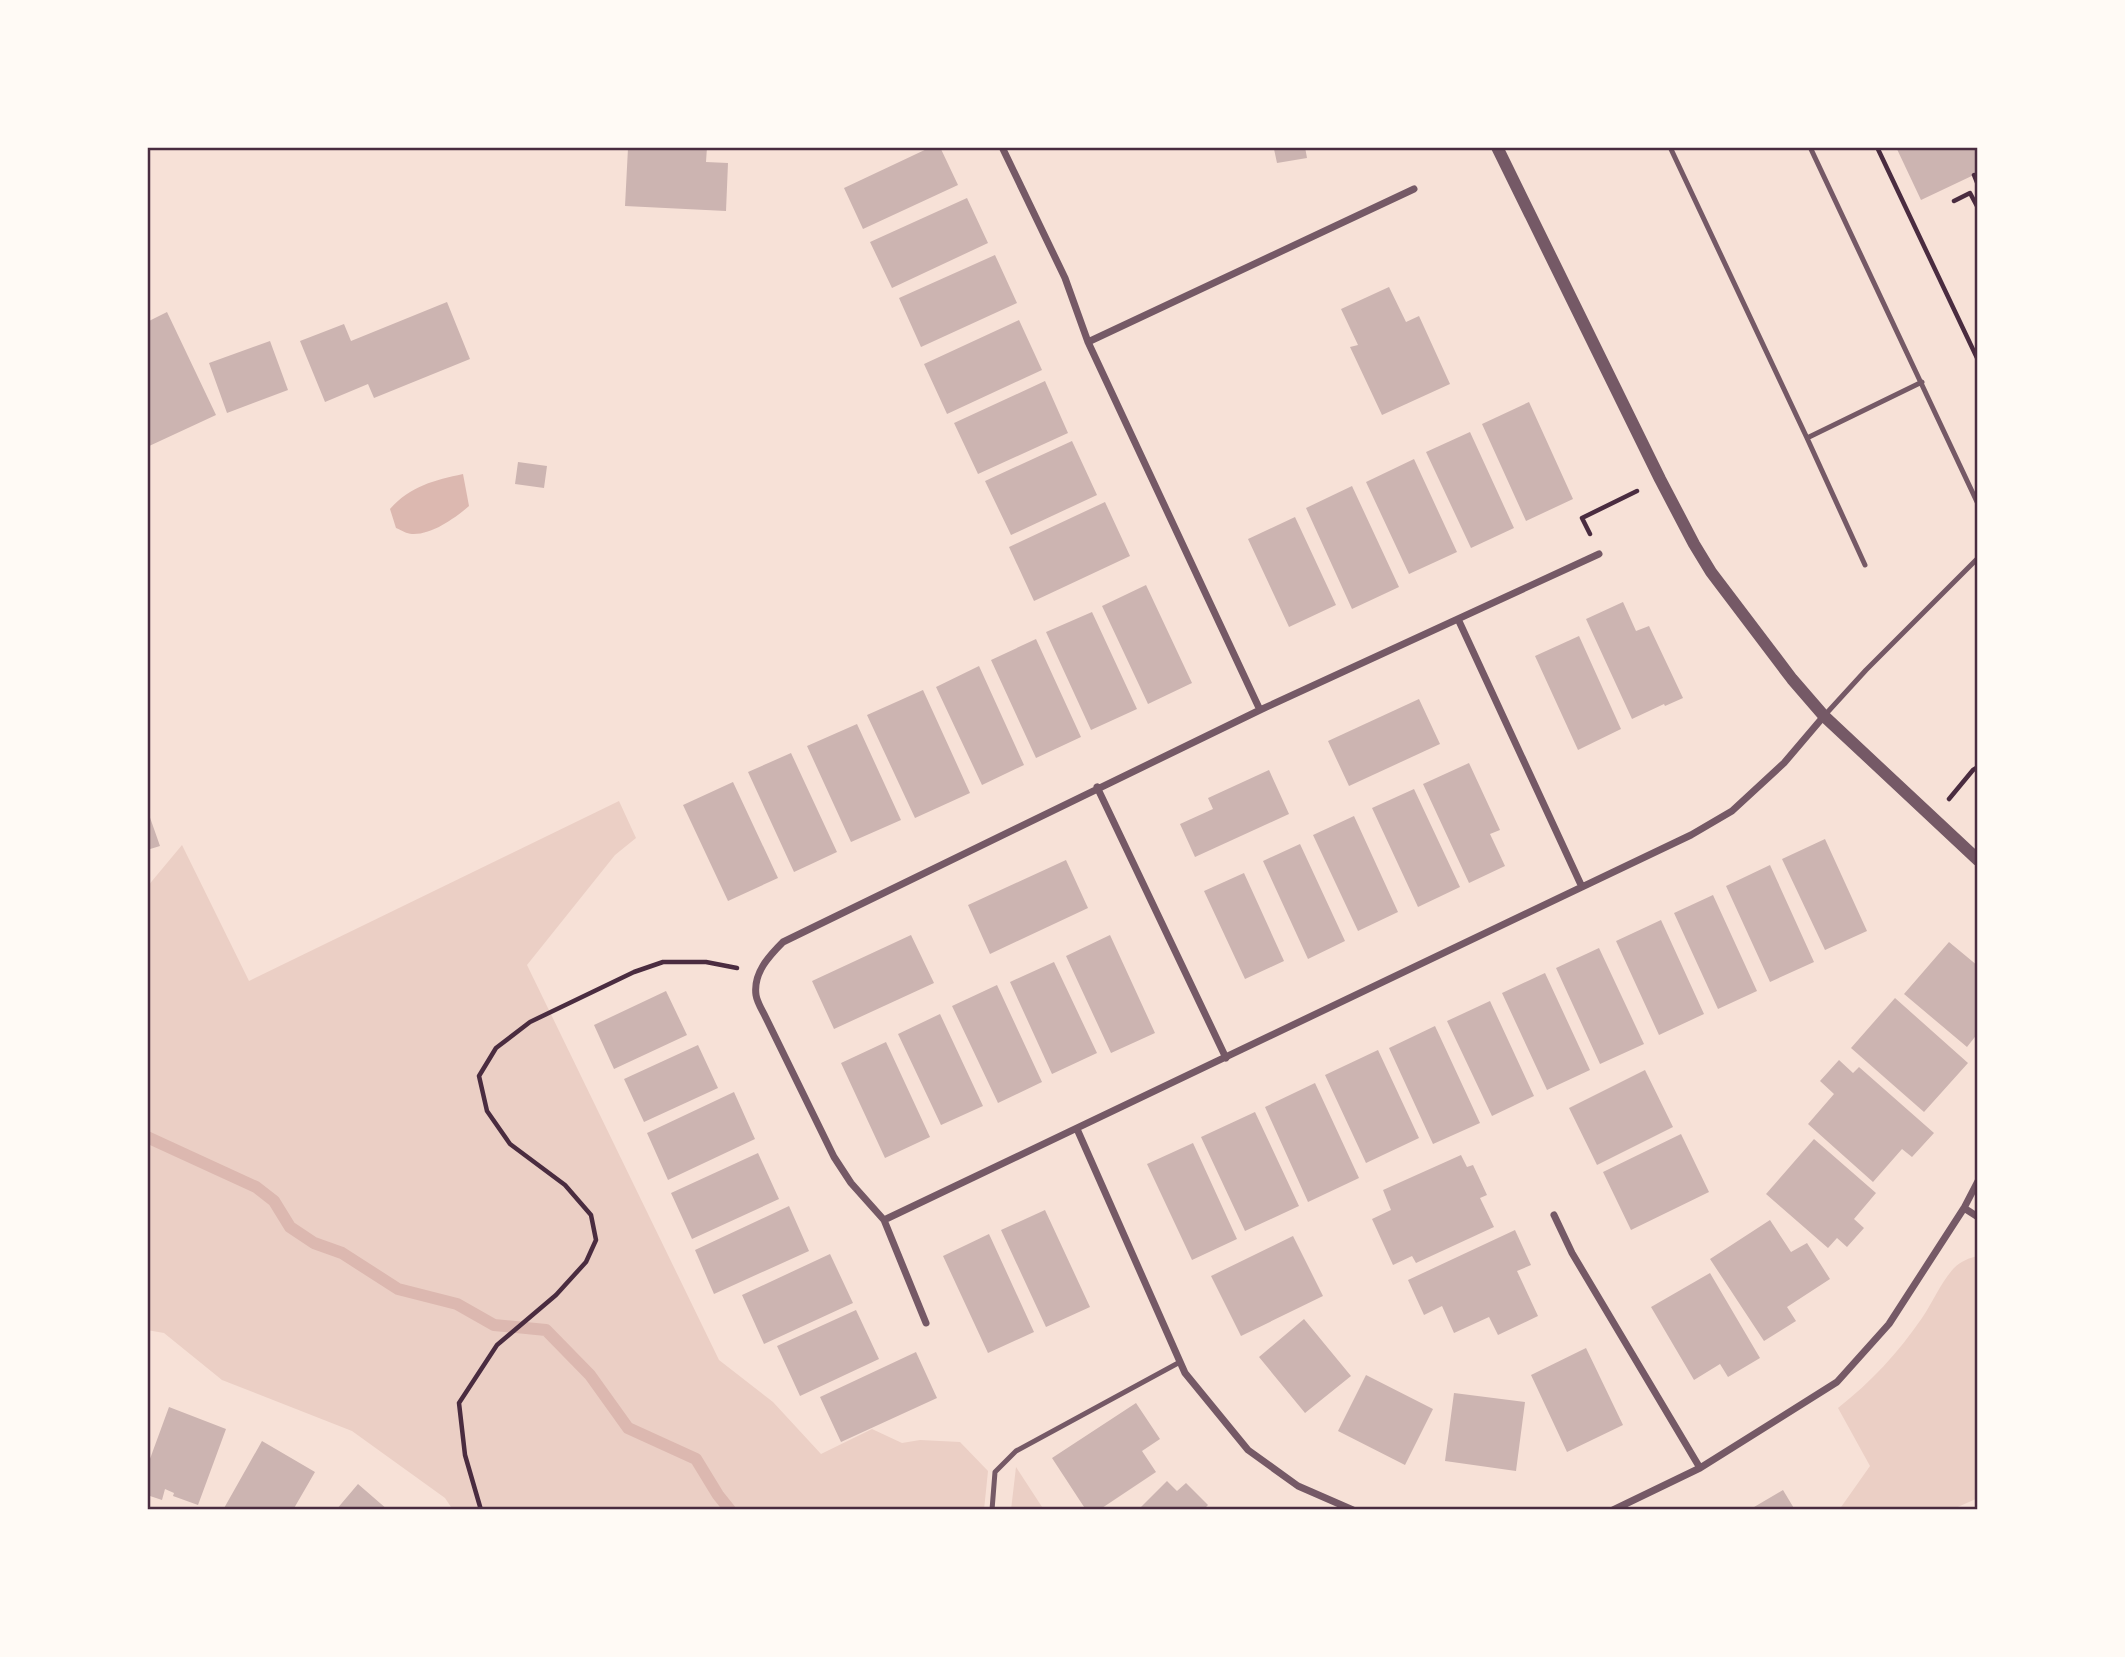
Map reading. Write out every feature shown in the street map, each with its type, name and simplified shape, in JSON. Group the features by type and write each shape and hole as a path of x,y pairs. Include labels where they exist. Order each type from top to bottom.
{"street":[{"path":"1002,147 1065,278 1088,342 1259,710"},
{"path":"1497,147 1660,480 1712,572 1791,679 1824,716 1978,860"},
{"path":"1088,342 1414,189"},
{"path":"926,1322 884,1220 851,1183 834,1157 760,1006 756,995 759,972 767,958 783,942 1097,787 1599,554"},
{"path":"1458,619 1582,887"},
{"path":"884,1220 1691,835 1732,811 1784,763 1824,716"},
{"path":"1097,787 1226,1058"},
{"path":"1077,1129 1185,1373 1248,1450 1298,1486 1353,1510"},
{"path":"1614,1510 1700,1468 1837,1382 1889,1324 1964,1208 1978,1181"},
{"path":"1964,1208 1978,1217"},
{"path":"1554,1215 1572,1253 1700,1468"}],"lane":[{"path":"1670,147 1865,565"},
{"path":"1810,147 1978,504"},
{"path":"1807,438 1922,382"},
{"path":"1824,716 1978,558"},
{"path":"992,1510 995,1472 1016,1451 1180,1362"}],"path":[{"path":"1877,147 1978,360"},
{"path":"1974,175 1978,185"},
{"path":"1954,201 1970,193 1978,208"},
{"path":"1582,517 1660,480"},
{"path":"1932,818 1978,767"},
{"path":"481,1510 465,1455 459,1403 497,1345 556,1295 586,1262 596,1240 591,1215 565,1185 510,1144 487,1111 479,1076 496,1048 530,1022 634,972 663,962 706,962 759,972"}],"shaded area":[{"path":"463,474 469,506 463,511 443,525 420,534 410,534 396,528 390,509 398,501 424,485"},
{"path":"619,801 636,838 615,855 527,965 719,1360 773,1402 821,1454 872,1429 902,1443 920,1440 960,1442 988,1471 984,1510 453,1510 445,1498 352,1431 222,1380 164,1333 147,1330 147,887 182,845 249,981"},
{"path":"1978,1256 1978,1498 1951,1510 1839,1510 1870,1466 1838,1408 1873,1377 1903,1343 1954,1268 1965,1260"},
{"path":"1016,1467 1044,1510 1011,1510"}],"building":[{"path":"707,147 706,162 728,163 726,211 625,206 628,148"},
{"path":"931,147 940,147 958,185 863,229 844,188"},
{"path":"1305,147 1307,158 1277,163 1274,149"},
{"path":"1896,147 1978,147 1978,173 1921,200"},
{"path":"967,198 988,243 892,288 870,242"},
{"path":"995,255 1017,303 921,347 899,298"},
{"path":"1389,287 1406,322 1419,316 1450,384 1382,415 1350,347 1358,345 1341,309"},
{"path":"447,302 470,359 374,398 368,384 325,402 300,341 344,324 351,341"},
{"path":"167,312 216,415 147,447 147,322"},
{"path":"1019,320 1042,370 947,414 924,364"},
{"path":"270,341 288,390 227,413 209,363"},
{"path":"1045,381 1068,433 978,474 954,423"},
{"path":"1529,402 1573,499 1526,521 1482,424"},
{"path":"1470,432 1514,528 1471,548 1426,452"},
{"path":"1072,441 1097,495 1011,535 985,481"},
{"path":"1414,459 1457,552 1409,574 1366,482"},
{"path":"518,462 547,466 544,488 515,484"},
{"path":"1352,486 1399,587 1352,609 1306,508"},
{"path":"1105,502 1130,556 1034,601 1009,547"},
{"path":"1295,517 1336,605 1289,627 1248,539"},
{"path":"1146,585 1192,683 1148,704 1102,606"},
{"path":"1623,602 1636,631 1649,626 1683,698 1632,719 1586,619"},
{"path":"1092,612 1137,709 1091,730 1046,632"},
{"path":"1579,636 1621,729 1578,750 1535,656"},
{"path":"1036,639 1081,737 1036,758 991,660"},
{"path":"979,666 1024,765 982,785 936,687"},
{"path":"923,690 970,793 915,818 867,715"},
{"path":"1419,699 1440,744 1349,786 1328,741"},
{"path":"857,724 901,820 851,842 807,746"},
{"path":"791,753 837,852 794,872 748,772"},
{"path":"1469,763 1500,830 1490,834 1505,866 1469,883 1423,784"},
{"path":"1269,770 1289,814 1195,857 1180,824 1213,809 1208,798"},
{"path":"733,782 778,878 728,901 683,805"},
{"path":"1414,789 1460,887 1418,907 1372,808"},
{"path":"147,809 160,846 147,850"},
{"path":"1354,816 1398,912 1358,931 1313,835"},
{"path":"1825,839 1867,931 1825,950 1782,859"},
{"path":"1300,844 1345,941 1308,959 1263,861"},
{"path":"1066,860 1088,908 990,954 968,905"},
{"path":"1770,865 1814,962 1770,982 1726,886"},
{"path":"1244,873 1284,961 1245,979 1204,891"},
{"path":"1713,895 1757,991 1718,1009 1674,913"},
{"path":"1661,920 1704,1014 1659,1035 1616,941"},
{"path":"911,935 934,983 834,1029 812,981"},
{"path":"1110,935 1155,1033 1111,1053 1066,956"},
{"path":"1949,942 1978,966 1978,1033 1967,1047 1904,994"},
{"path":"1599,948 1644,1044 1600,1064 1556,968"},
{"path":"1054,962 1097,1053 1052,1074 1010,982"},
{"path":"1545,973 1590,1070 1547,1090 1502,993"},
{"path":"997,985 1042,1082 998,1103 952,1006"},
{"path":"666,991 687,1035 614,1069 594,1025"},
{"path":"1895,998 1968,1063 1924,1112 1851,1048"},
{"path":"1490,1001 1534,1096 1492,1116 1447,1021"},
{"path":"940,1014 983,1106 941,1125 898,1034"},
{"path":"1435,1026 1480,1123 1433,1144 1389,1048"},
{"path":"886,1042 930,1137 885,1158 841,1063"},
{"path":"698,1045 718,1088 644,1122 624,1079"},
{"path":"1378,1050 1419,1138 1366,1163 1325,1075"},
{"path":"1839,1060 1853,1073 1859,1067 1934,1133 1912,1157 1902,1149 1873,1182 1808,1124 1834,1094 1820,1081"},
{"path":"1645,1070 1673,1127 1597,1165 1569,1108"},
{"path":"1315,1083 1359,1178 1308,1202 1265,1107"},
{"path":"734,1092 755,1139 668,1180 647,1133"},
{"path":"1255,1112 1299,1206 1245,1231 1201,1137"},
{"path":"1681,1134 1709,1192 1631,1230 1603,1172"},
{"path":"1814,1139 1876,1193 1854,1219 1864,1228 1847,1247 1837,1238 1828,1248 1766,1194"},
{"path":"1193,1143 1237,1239 1192,1260 1147,1164"},
{"path":"758,1153 779,1199 692,1239 671,1193"},
{"path":"1461,1155 1467,1167 1473,1165 1487,1195 1480,1198 1494,1227 1416,1263 1412,1256 1393,1265 1372,1219 1391,1210 1383,1190"},
{"path":"789,1206 809,1251 714,1294 695,1250"},
{"path":"1045,1210 1090,1307 1046,1327 1001,1230"},
{"path":"1770,1220 1791,1252 1807,1243 1830,1279 1787,1307 1796,1321 1764,1341 1710,1259"},
{"path":"1515,1230 1531,1265 1517,1271 1538,1316 1498,1335 1489,1317 1454,1333 1442,1306 1424,1315 1408,1280"},
{"path":"989,1234 1034,1332 988,1353 943,1256"},
{"path":"1293,1236 1323,1296 1241,1336 1211,1276"},
{"path":"830,1254 853,1303 764,1344 742,1295"},
{"path":"1710,1273 1760,1358 1728,1377 1720,1364 1694,1380 1651,1307"},
{"path":"856,1310 879,1359 800,1396 777,1346"},
{"path":"1304,1319 1351,1376 1305,1413 1259,1357"},
{"path":"1586,1348 1623,1425 1567,1452 1531,1375"},
{"path":"916,1352 937,1398 841,1442 820,1397"},
{"path":"1366,1375 1433,1409 1405,1465 1338,1431"},
{"path":"1454,1393 1525,1402 1516,1471 1445,1461"},
{"path":"1136,1403 1160,1439 1142,1451 1156,1472 1099,1510 1086,1510 1052,1458"},
{"path":"169,1407 226,1429 198,1505 173,1496 174,1493 165,1489 162,1500 147,1495 147,1467"},
{"path":"262,1441 315,1472 293,1510 223,1510"},
{"path":"1167,1481 1177,1491 1186,1483 1208,1505 1203,1510 1138,1510"},
{"path":"358,1484 388,1510 336,1510"},
{"path":"1783,1490 1795,1510 1749,1510"}],"waterway":[{"path":"147,1137 256,1187 274,1201 290,1227 314,1243 342,1253 398,1289 457,1304 494,1325 546,1330 590,1375 628,1428 696,1459 730,1510"}]}
